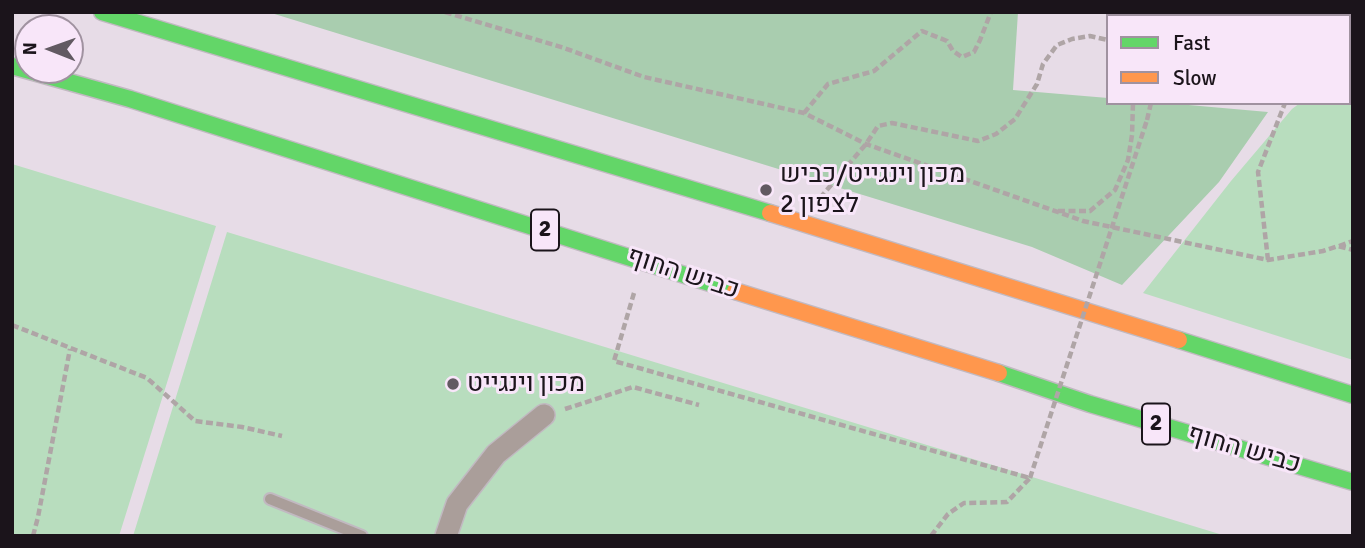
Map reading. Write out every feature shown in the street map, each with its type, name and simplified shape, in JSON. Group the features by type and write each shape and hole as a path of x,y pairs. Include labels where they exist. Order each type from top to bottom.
{"highway":[{"path":"102,12 946,266 1353,395"},
{"name":"כביש החוף","path":"12,66 130,99 851,328 961,360 1090,404 1353,482"}],"street":[{"path":"446,536 457,504 496,454 544,415"}],"lane":[{"path":"270,499 362,536"}],"path":[{"path":"445,12 564,48 644,77 804,113 866,144 915,163 1083,221 1268,260 1323,251 1353,241"},
{"path":"804,113 828,84 874,71 922,32 947,41 953,51 962,57 974,52 991,12"},
{"path":"799,222 866,144 877,126 892,124 978,141 996,134 1015,120 1037,84 1042,64 1056,45 1090,36 1106,40"},
{"path":"1054,211 1090,211 1115,190 1128,160 1133,105"},
{"path":"931,536 948,514 964,503 1007,502 1030,478 1151,105"},
{"path":"1268,260 1258,172 1284,105"},
{"path":"1338,246 1353,250"},
{"path":"644,262 614,361 1030,478"},
{"path":"12,325 147,378 195,421 282,436"},
{"path":"33,536 70,349"},
{"path":"544,415 633,387 699,405"}],"green space":[{"path":"268,12 1018,12 1013,90 1106,98 1106,105 1189,105 1268,112 1219,182 1122,285 1032,247"},
{"path":"1353,60 1353,360 1143,293 1292,109 1297,105 1351,105"},
{"path":"12,164 216,226 119,536 12,536"},
{"name":"מכון וינגייט","path":"227,232 1226,536 133,536"}],"traffic: fast":[{"path":"102,12 770,213"},
{"path":"12,66 130,99 735,291"},
{"path":"1179,340 1353,395"},
{"path":"999,373 1090,404 1353,482"}],"traffic: slow":[{"path":"770,213 1179,340"},
{"path":"735,291 999,373"}],"place":[{"name":"מכון וינגייט/כביש 2 לצפון","path":"766,190"},
{"name":"מכון וינגייט","path":"453,384"}]}
